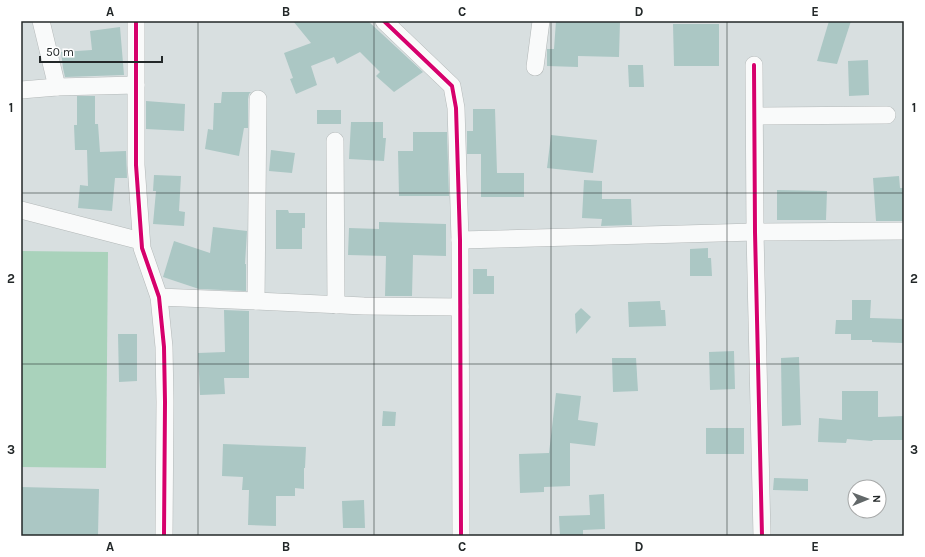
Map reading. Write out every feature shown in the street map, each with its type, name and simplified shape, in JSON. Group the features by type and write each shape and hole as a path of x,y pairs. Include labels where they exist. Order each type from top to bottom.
{"street":[{"path":"41,21 57,87"},
{"path":"136,21 136,164 141,241 159,297 164,347 164,536"},
{"path":"384,21 452,86 456,108 460,240 461,536"},
{"path":"536,67 541,21"},
{"path":"754,65 755,232 762,536"},
{"path":"21,90 57,87 136,85"},
{"path":"256,301 258,99"},
{"path":"755,116 887,115"},
{"path":"335,141 336,305"},
{"path":"21,210 141,241"},
{"path":"460,240 755,232 904,231"},
{"path":"159,297 336,305 460,307"}],"green space":[{"path":"21,251 108,252 106,468 21,467"}],"building":[{"path":"293,21 368,21 423,72 394,92 376,76 380,72 360,52 337,64 334,57 311,66 317,85 296,94 290,79 293,78 284,53 311,43"},
{"path":"556,21 620,21 619,57 578,56 578,67 547,66 547,49 554,49"},
{"path":"829,21 851,21 837,64 817,61"},
{"path":"673,24 719,24 719,66 674,66"},
{"path":"120,27 124,75 65,77 61,52 92,50 90,31"},
{"path":"868,60 869,95 849,96 848,61"},
{"path":"628,65 643,65 644,87 629,87"},
{"path":"222,92 251,92 248,99 248,128 244,128 239,156 205,149 208,129 213,130 214,103 221,103"},
{"path":"77,96 95,96 95,124 98,124 100,152 126,151 127,178 115,178 112,211 78,208 80,185 88,186 87,150 75,150 74,125 77,125"},
{"path":"146,101 185,104 184,131 146,129"},
{"path":"473,109 495,109 497,173 524,173 524,197 481,197 481,154 467,154 467,131 473,131"},
{"path":"317,110 341,110 341,124 317,124"},
{"path":"351,122 383,122 383,138 386,138 384,161 349,159"},
{"path":"413,132 447,132 449,196 399,196 398,151 413,151"},
{"path":"551,135 597,140 593,173 547,168"},
{"path":"271,150 295,153 292,173 269,171"},
{"path":"154,175 181,176 179,211 185,212 184,226 153,224 156,191 153,191"},
{"path":"899,176 900,188 904,188 904,221 876,221 873,178"},
{"path":"584,180 602,181 602,199 631,199 632,225 601,226 602,219 582,218"},
{"path":"777,190 827,191 826,220 777,220"},
{"path":"276,210 288,210 289,213 305,213 305,228 302,228 302,249 276,249"},
{"path":"379,222 446,224 446,256 413,255 412,296 385,296 386,256 348,255 349,228 379,229"},
{"path":"213,227 247,231 245,264 246,291 199,289 163,277 174,241 210,253"},
{"path":"708,248 708,258 711,258 712,276 690,276 690,249"},
{"path":"473,269 487,269 487,276 494,276 494,294 473,294"},
{"path":"852,300 871,300 870,318 904,319 903,343 872,342 872,340 851,340 851,334 835,334 836,320 852,320"},
{"path":"660,301 661,310 665,310 666,326 629,327 628,302"},
{"path":"581,308 591,317 576,334 575,314"},
{"path":"224,310 249,311 249,378 224,378 225,394 200,395 198,353 225,352"},
{"path":"118,334 137,334 137,381 119,382"},
{"path":"734,351 735,389 710,390 709,352"},
{"path":"799,357 801,425 782,426 781,358"},
{"path":"612,358 636,358 638,391 613,392"},
{"path":"842,391 878,391 878,417 904,416 904,440 872,441 847,439 846,443 818,442 819,418 842,420"},
{"path":"556,393 581,396 578,420 598,423 595,446 570,443 570,486 544,487 544,492 520,493 519,454 549,453"},
{"path":"383,411 396,412 395,426 382,426"},
{"path":"706,428 744,428 744,454 706,454"},
{"path":"223,444 306,447 304,489 295,488 295,496 276,496 276,526 248,525 249,490 242,490 243,477 222,476"},
{"path":"774,478 808,479 808,491 773,490"},
{"path":"21,487 99,489 98,536 21,536"},
{"path":"604,494 605,529 583,530 583,536 560,536 559,516 590,515 589,495"},
{"path":"364,500 365,528 343,528 342,501"}],"cycle path":[{"path":"136,21 136,165 142,248 159,297 164,347 164,536"},
{"path":"384,21 452,86 456,108 460,240 461,536"},
{"path":"754,65 755,232 762,536"}]}
